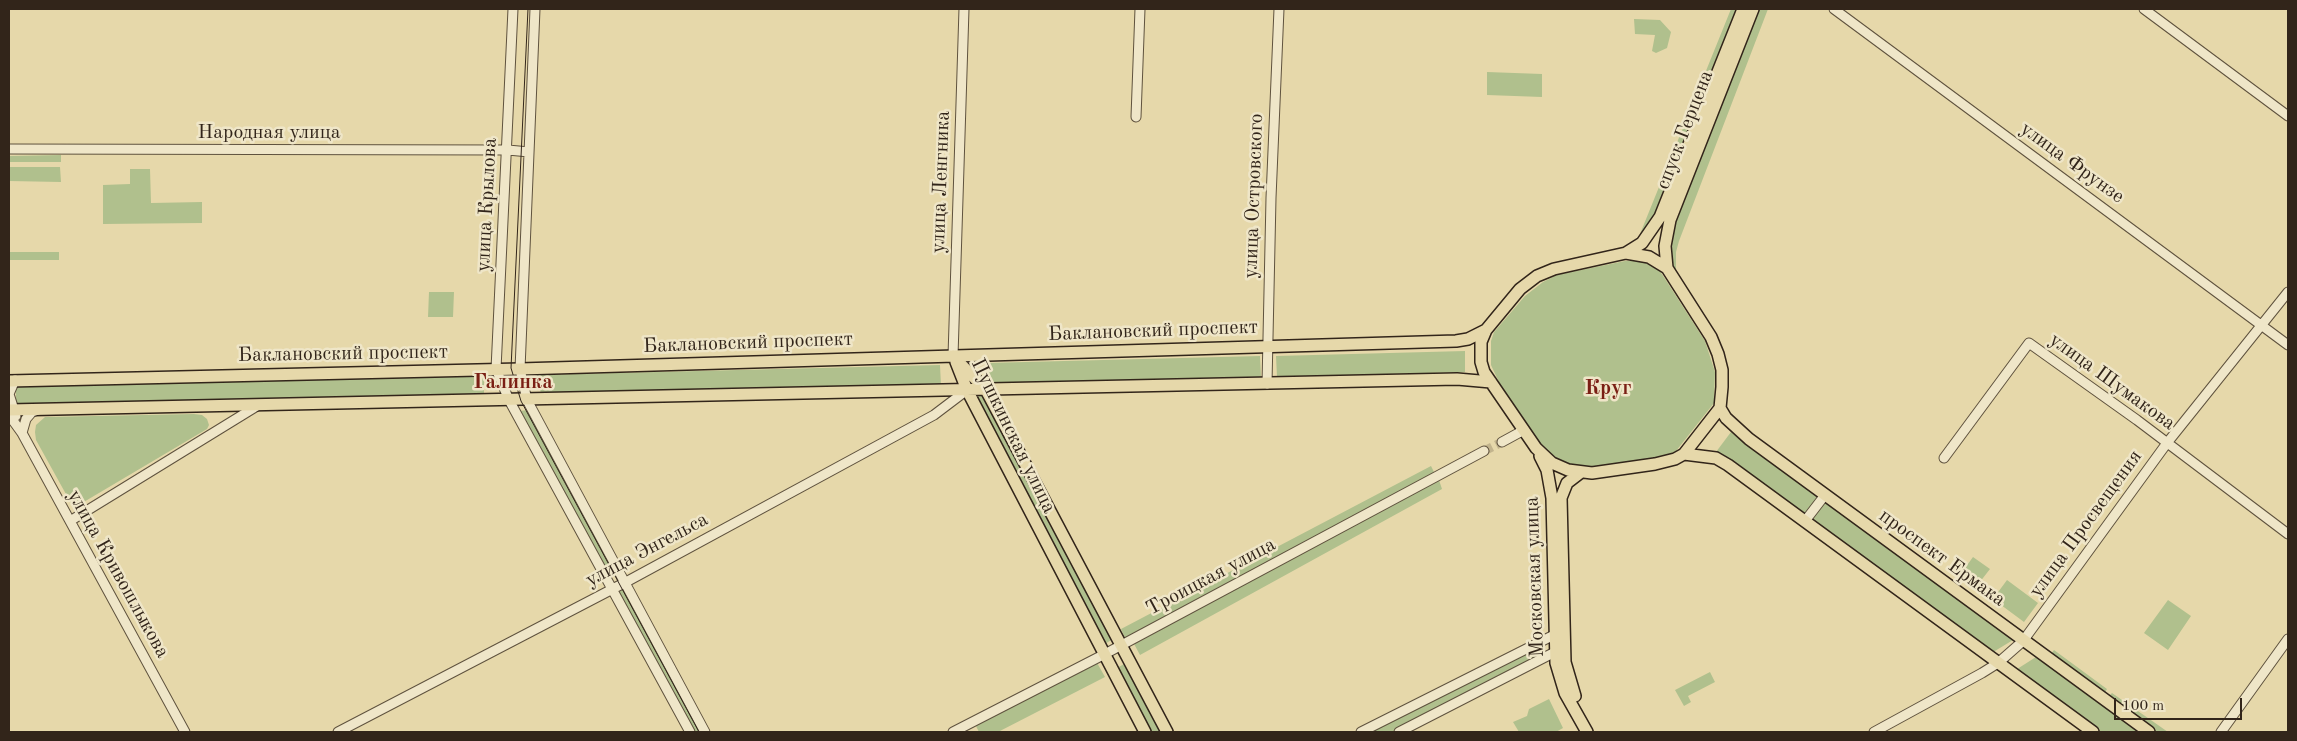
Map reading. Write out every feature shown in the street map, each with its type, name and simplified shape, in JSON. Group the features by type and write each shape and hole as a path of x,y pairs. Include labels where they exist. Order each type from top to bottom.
{"main road":[{"name":"спуск Герцена","path":"1626,254 1642,243 1660,217 1743,9"},
{"name":"спуск Герцена","path":"1666,268 1664,246 1670,220 1753,9"},
{"path":"1626,254 1649,257 1666,268 1712,337 1718,354 1722,387 1720,408 1684,454 1667,462 1580,473 1558,467 1536,448 1484,372 1481,362 1481,342 1486,330 1520,289 1537,276 1554,269 1626,254"},
{"name":"Баклановский проспект","path":"12,380 520,369 1456,342 1468,339 1486,330"},
{"name":"Пушкинская улица","path":"953,356 986,390 1167,732"},
{"name":"Пушкинская улица","path":"953,356 967,390 1103,655 1145,732"},
{"path":"11,412 1457,379 1491,382"},
{"name":"проспект Ермака","path":"1720,408 1726,418 1749,439 2149,732"},
{"name":"Московская улица","path":"1536,448 1547,470 1551,488 1560,679 1565,693 1586,732"},
{"path":"1684,454 1716,458 1728,465 2093,732"},
{"name":"Московская улица","path":"1559,634 1562,498 1567,483 1580,473"},
{"name":"Московская улица","path":"1560,652 1572,690 1595,732"}],"street":[{"name":"улица Крылова","path":"513,9 508,150 496,369 509,400 690,732"},
{"name":"улица Крылова","path":"536,9 520,369 527,400 705,732"},
{"name":"улица Ленгника","path":"953,356 964,9"},
{"path":"1136,117 1140,9"},
{"name":"улица Островского","path":"1267,384 1279,9"},
{"name":"улица Фрунзе","path":"1834,9 2288,345"},
{"path":"2144,9 2288,116"},
{"name":"Народная улица","path":"9,149 508,150 530,152"},
{"name":"улица Просвещения","path":"1874,732 1998,663 2023,641 2167,443 2288,292"},
{"name":"улица Шумакова","path":"1944,458 2029,343 2288,534"},
{"name":"улица Кривошлыкова","path":"12,380 9,394 11,412 185,732"},
{"name":"улица Энгельса","path":"338,732 626,582 934,415 967,390"},
{"path":"70,521 257,406"},
{"path":"22,433 22,425 26,419 32,412 40,410"},
{"path":"1502,442 1524,430"},
{"name":"Троицкая улица","path":"953,732 1103,655 1484,451"},
{"path":"1805,521 1825,495"},
{"path":"1361,732 1559,634"},
{"path":"2221,732 2288,639"},
{"path":"1399,732 1560,652"}],"green space":[{"path":"1731,9 1739,9 1657,215 1647,232 1640,234"},
{"path":"1757,9 1768,9 1679,241 1676,252 1676,274 1669,262 1669,243 1674,220"},
{"path":"1634,19 1660,20 1671,32 1667,48 1656,53 1652,51 1655,35 1635,34"},
{"path":"1487,72 1542,74 1542,97 1487,95"},
{"path":"61,155 61,162 9,162 9,156"},
{"path":"9,167 60,167 61,182 9,181"},
{"path":"130,169 150,169 151,203 202,202 202,223 103,224 103,185 130,184"},
{"path":"9,252 59,252 59,260 9,260"},
{"path":"1625,261 1641,261 1652,264 1660,271 1705,341 1715,372 1714,403 1676,451 1666,456 1655,460 1585,468 1570,466 1552,457 1537,440 1504,393 1491,365 1491,341 1494,332 1525,296 1543,282 1557,275"},
{"path":"429,292 454,292 453,317 428,317"},
{"path":"1465,351 1465,372 1277,377 1276,356"},
{"path":"1260,356 1261,377 986,384 986,363"},
{"path":"940,365 941,386 542,396 535,375"},
{"path":"484,375 484,396 16,405 16,385"},
{"path":"984,394 1113,639 1103,645 975,398"},
{"path":"529,410 618,572 608,577 519,411"},
{"path":"202,415 207,419 209,425 207,429 77,506 72,505 36,440 36,425 45,417"},
{"path":"1731,432 2013,640 1990,654 1716,452"},
{"path":"1431,466 1435,474 1126,640 1121,629"},
{"path":"1439,480 1442,489 1140,655 1133,642"},
{"path":"1973,557 1990,569 1976,587 1960,575"},
{"path":"2007,580 2038,603 2024,622 1993,599"},
{"path":"624,586 702,732 692,732 616,591"},
{"path":"2168,600 2191,616 2168,650 2144,633"},
{"path":"1534,648 1539,658 1392,732 1369,732"},
{"path":"2054,650 2107,689 2104,694 2051,654"},
{"path":"2036,657 2139,732 2098,732 2014,671"},
{"path":"1096,661 1105,677 998,732 979,732 976,726 982,719"},
{"path":"1126,663 1163,732 1149,732 1115,669"},
{"path":"1710,672 1715,682 1688,696 1691,702 1684,706 1675,690"},
{"path":"2112,693 2168,732 2157,732 2108,697"},
{"path":"1549,699 1563,728 1556,732 1519,732 1513,722 1527,716 1529,709"}],"tunnel":[{"path":"1484,451 1502,442"}],"tram line":[{"path":"528,9 511,368 521,401 699,732"}],"district":[{"name":"Галинка","path":"513,382"},
{"name":"Круг","path":"1608,388"}]}
